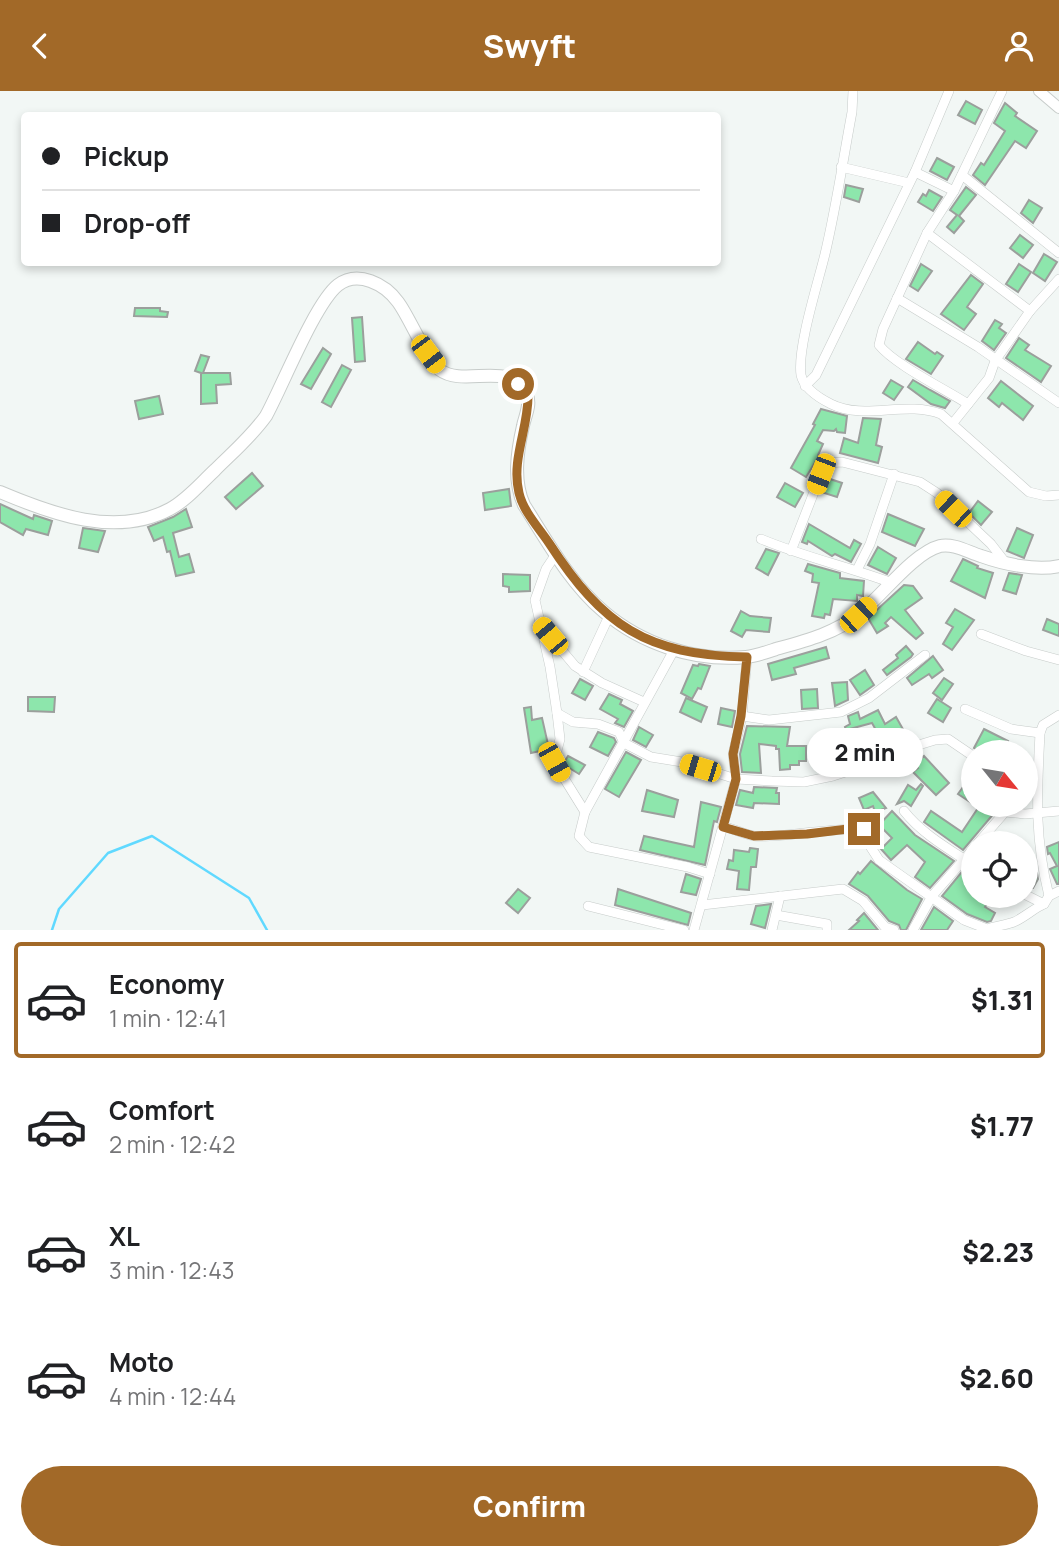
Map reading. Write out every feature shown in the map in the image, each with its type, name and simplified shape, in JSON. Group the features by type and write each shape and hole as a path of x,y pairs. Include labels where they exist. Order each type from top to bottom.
{"main road":[{"path":"0,492 35,507 89,520 127,521 152,518 173,507 241,447 262,422 319,310 338,286 352,279 363,279 377,283 390,292 440,370 459,377 500,376 523,389 528,397 528,408 517,466 519,494 524,505 588,596 609,616 634,633 674,650 747,657 827,633 858,615 928,551 942,546 1004,562 1050,568 1059,566"}],"street":[{"path":"853,91 826,251 805,335 801,367 805,386 841,409 866,411 903,408 930,410 941,414 1029,492 1046,496 1059,495"},
{"path":"805,386 816,375 915,173 949,91"},
{"path":"968,404 879,345 883,329 927,233 954,191 1002,91"},
{"path":"1040,91 1059,108"},
{"path":"841,167 909,183"},
{"path":"915,173 954,191"},
{"path":"962,175 1059,253"},
{"path":"927,233 1030,311"},
{"path":"953,423 989,378 995,361 1030,311 1059,279"},
{"path":"897,298 978,347 1059,404"},
{"path":"791,551 821,474 828,463 842,462 920,482 937,493 991,544 1004,562"},
{"path":"857,570 870,544 894,474"},
{"path":"761,539 892,583"},
{"path":"556,554 545,569 535,600 557,713 560,739 554,762 584,812"},
{"path":"583,671 609,616"},
{"path":"540,625 575,666 602,683 644,702"},
{"path":"981,634 1059,660"},
{"path":"674,650 584,812 579,836 589,848 688,867 710,874"},
{"path":"741,716 769,720 841,712 869,698 925,655"},
{"path":"694,930 736,779 733,754 741,716 747,657"},
{"path":"965,709 1011,729 1040,733"},
{"path":"557,713 573,722 598,724 619,733 624,743 651,757 682,762 736,779 804,782 861,767 886,755 935,740 948,739 961,748"},
{"path":"1038,773 1040,733 1043,725 1059,715"},
{"path":"904,811 912,822 928,835 961,857"},
{"path":"1038,813 1059,811"},
{"path":"988,831 1000,817"},
{"path":"1036,817 1047,900"},
{"path":"723,827 754,836 864,829 869,832 870,846 879,860 964,920 987,929 1006,922 1013,923 1059,891"},
{"path":"913,930 932,896 961,862"},
{"path":"702,905 843,889 863,901 885,927 894,930"},
{"path":"772,930 780,896"},
{"path":"1038,898 1047,900"},
{"path":"588,907 684,930"},
{"path":"776,915 827,924 827,930"}],"building":[{"path":"966,101 982,110 975,124 958,115"},
{"path":"1005,103 1017,113 1015,116 1037,131 1026,148 1015,141 985,185 973,175 981,163 984,165 1005,131 994,123"},
{"path":"937,158 954,167 947,180 930,171"},
{"path":"846,185 863,189 859,202 844,197"},
{"path":"966,187 976,195 959,216 964,221 954,233 947,227 957,215 950,210"},
{"path":"929,190 942,197 933,211 918,202"},
{"path":"1029,200 1042,208 1033,223 1021,213"},
{"path":"1020,235 1033,245 1023,258 1010,248"},
{"path":"1044,254 1057,262 1045,281 1033,273"},
{"path":"921,264 932,271 918,291 910,286"},
{"path":"1019,264 1031,272 1018,292 1006,284"},
{"path":"971,275 983,284 967,307 976,314 964,330 941,314"},
{"path":"135,308 160,308 160,311 168,312 167,317 134,316"},
{"path":"362,317 365,361 355,362 352,318"},
{"path":"995,320 1002,324 999,328 1006,333 994,350 982,341"},
{"path":"1019,338 1029,345 1025,350 1051,366 1041,382 1006,358"},
{"path":"918,342 935,354 937,352 943,356 931,374 906,359"},
{"path":"323,348 331,354 311,389 301,384"},
{"path":"201,355 209,357 203,373 230,373 231,384 216,385 217,403 201,404 201,373 195,371"},
{"path":"342,365 351,370 331,407 322,402"},
{"path":"891,380 903,387 894,400 883,393"},
{"path":"913,380 950,401 945,408 931,404 908,387"},
{"path":"1001,381 1033,406 1023,420 1002,403 999,407 988,398"},
{"path":"159,396 163,414 139,419 135,401"},
{"path":"821,409 847,416 845,433 837,432 836,429 823,430 817,441 823,444 819,456 806,477 791,468"},
{"path":"863,418 881,419 876,445 882,447 878,463 840,453 844,438 858,443"},
{"path":"252,473 263,486 236,509 225,497"},
{"path":"827,478 842,483 837,497 821,492"},
{"path":"785,483 803,493 795,507 777,497"},
{"path":"509,489 511,506 485,510 483,493"},
{"path":"978,501 992,512 981,525 969,513"},
{"path":"0,504 33,519 34,515 52,521 48,535 26,529 23,535 0,522"},
{"path":"186,509 192,527 173,533 179,557 189,554 194,572 176,576 170,551 167,552 163,537 154,541 148,527"},
{"path":"888,514 924,529 915,546 882,532"},
{"path":"809,524 850,548 854,540 861,544 851,562 835,554 832,556 808,541 807,544 802,542"},
{"path":"83,528 105,531 98,552 79,548"},
{"path":"1017,528 1033,535 1024,558 1007,551"},
{"path":"878,547 896,558 887,574 868,565"},
{"path":"766,549 779,553 768,575 756,568"},
{"path":"963,559 978,566 977,568 993,573 985,598 951,581"},
{"path":"808,564 840,573 840,578 864,581 863,596 857,595 857,601 833,599 830,615 825,614 824,618 812,616 819,583 812,582 813,574 805,571"},
{"path":"1009,573 1022,575 1016,594 1003,590"},
{"path":"503,574 530,575 530,591 509,592 509,587 503,586"},
{"path":"904,585 913,586 922,598 905,610 923,633 916,639 891,617 885,623 888,626 877,633 868,618"},
{"path":"955,609 974,620 952,650 943,644 953,627 946,623"},
{"path":"741,611 750,616 771,618 769,632 746,630 742,637 731,631"},
{"path":"1047,619 1059,624 1059,636 1043,630"},
{"path":"906,646 913,654 887,675 883,670 898,658 896,655"},
{"path":"826,647 829,658 794,668 796,674 772,680 768,664"},
{"path":"933,656 943,670 932,678 929,674 912,685 907,678"},
{"path":"693,665 710,666 701,689 698,688 692,699 681,693"},
{"path":"865,670 874,685 860,695 850,680"},
{"path":"944,678 953,684 942,700 933,693"},
{"path":"580,679 593,686 585,700 572,693"},
{"path":"847,682 848,700 835,706 832,683"},
{"path":"817,689 818,708 802,709 801,690"},
{"path":"609,694 622,700 620,704 633,711 624,727 615,723 618,719 600,709"},
{"path":"28,697 55,697 54,712 28,711"},
{"path":"686,698 707,707 701,722 680,712"},
{"path":"937,699 951,708 943,722 928,713"},
{"path":"531,707 532,720 542,718 549,749 531,753 524,708"},
{"path":"721,708 735,711 732,727 718,724"},
{"path":"878,710 885,724 896,717 908,738 886,748 872,723 846,730 845,727 850,724 848,716 858,712 860,719"},
{"path":"747,726 790,727 787,746 806,746 806,761 799,761 799,765 790,765 790,769 780,770 779,749 776,749 776,746 759,744 761,773 742,772 740,754"},
{"path":"639,727 653,735 646,747 633,740"},
{"path":"984,729 1006,740 978,740"},
{"path":"598,732 614,738 616,742 608,756 590,747"},
{"path":"830,745 841,746 841,764 830,763"},
{"path":"626,752 641,760 619,797 605,789"},
{"path":"568,756 585,765 579,774 563,764"},
{"path":"924,756 949,783 936,795 913,772 918,768 915,764"},
{"path":"921,784 923,786 911,806 904,801 897,804 908,785 916,790"},
{"path":"754,787 777,788 779,804 754,803 753,808 736,805 740,790 753,793"},
{"path":"647,790 678,800 674,817 642,811"},
{"path":"873,792 886,808 875,812 873,806 864,810 859,798"},
{"path":"701,802 721,807 717,822 714,821 705,865 640,850 644,836 694,847"},
{"path":"892,811 915,835 954,861 930,888 915,877 925,862 907,845 891,860 881,849 892,838 879,825"},
{"path":"931,811 961,831 961,849 924,822"},
{"path":"972,817 991,817 979,831 963,831"},
{"path":"1059,842 1057,884 1050,869 1057,866 1050,853 1048,854 1047,847"},
{"path":"750,848 758,849 756,867 751,867 749,890 737,889 739,871 727,869 729,860 733,861 734,850 749,852"},
{"path":"871,861 922,899 906,930 901,930 899,925 889,921 868,896 849,884"},
{"path":"961,873 961,908 987,908 995,913 991,921 987,922 967,914 942,896"},
{"path":"686,874 701,879 696,895 681,892"},
{"path":"518,889 530,898 518,913 506,903"},
{"path":"618,889 691,913 688,925 615,905"},
{"path":"771,904 765,928 751,924 756,906"},
{"path":"934,907 953,921 947,930 921,930"},
{"path":"864,913 878,930 849,930 859,921 857,920"}],"waterway":[{"path":"52,930 59,909 108,853 152,836 249,898 267,930"}],"route":[{"path":"518,384 528,397 517,466 519,494 556,554 588,596 619,624 656,644 674,650 747,657 741,716 733,754 736,779 723,827 754,836 864,829"}]}
